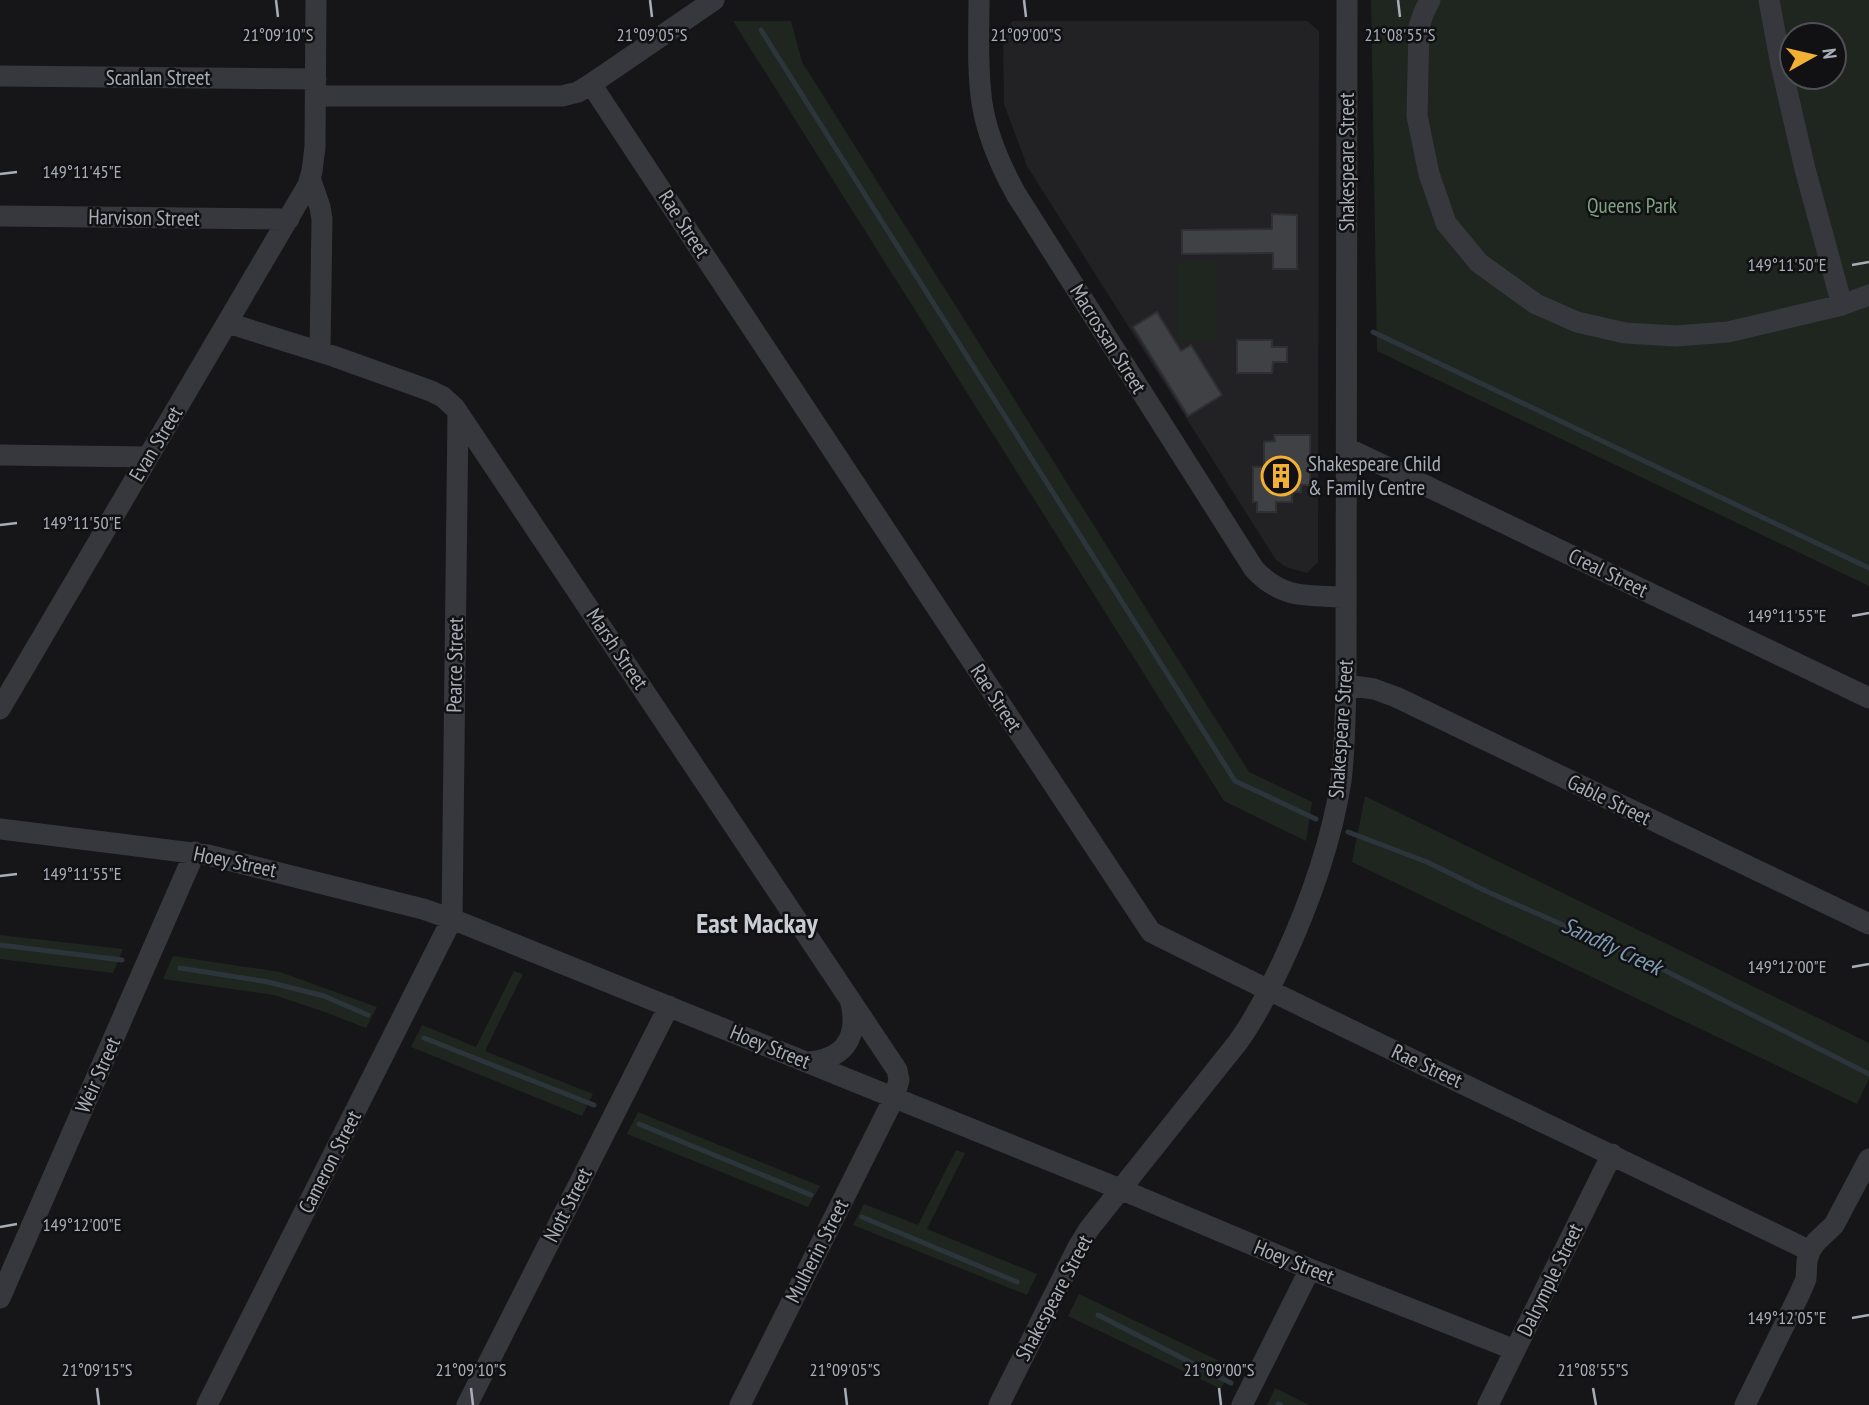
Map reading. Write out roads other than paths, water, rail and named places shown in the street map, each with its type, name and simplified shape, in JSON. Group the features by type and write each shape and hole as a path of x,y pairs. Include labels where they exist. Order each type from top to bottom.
{"street":[{"name":"Evan Street","path":"0,708 289,219 310,178 314,156 316,0"},
{"name":"Macrossan Street","path":"979,0 982,102 994,149 1016,194 1254,569 1271,585 1286,592 1346,597"},
{"name":"Shakespeare Street","path":"999,1405 1078,1247 1120,1189 1252,1021 1269,991 1304,913 1326,850 1344,752 1346,685 1347,0"},
{"path":"1430,0 1419,27 1417,116 1429,174 1446,223 1479,263 1536,304 1577,321 1625,333 1676,336 1728,332 1842,305 1869,295"},
{"path":"1769,0 1805,169 1842,305"},
{"path":"316,87 562,96 578,92 591,84 712,1"},
{"name":"Scanlan Street","path":"0,76 316,87"},
{"name":"Rae Street","path":"591,84 1151,932 1810,1251"},
{"name":"Evan Street","path":"310,178 322,219 320,351"},
{"name":"Harvison Street","path":"0,216 289,219"},
{"name":"Marsh Street","path":"228,323 320,351 438,394 458,412 898,1072 899,1082 894,1098"},
{"name":"Pearce Street","path":"452,919 458,412"},
{"name":"Creal Street","path":"1347,448 1869,698"},
{"path":"0,455 148,457"},
{"name":"Gable Street","path":"1346,685 1374,689 1396,697 1869,925"},
{"name":"Hoey Street","path":"0,828 195,852 399,902 452,919 1515,1350"},
{"name":"Weir Street","path":"0,1298 195,852"},
{"name":"Cameron Street","path":"207,1405 452,919"},
{"path":"806,1062 831,1056 848,1042 853,1015 848,995"},
{"name":"Nott Street","path":"467,1405 669,1006"},
{"name":"Mulherin Street","path":"740,1405 894,1098"},
{"name":"Dalrymple Street","path":"1488,1405 1612,1154"},
{"path":"1745,1405 1800,1293 1810,1251 1834,1225 1869,1160"},
{"path":"1242,1405 1310,1269"}],"waterway":[{"path":"761,30 1235,781 1316,819"},
{"path":"1373,332 1869,568"},
{"name":"Sandfly Creek","path":"1348,832 1427,862 1488,892 1652,964 1869,1074"},
{"path":"0,945 122,960"},
{"path":"180,968 268,982 324,996 368,1015"},
{"path":"424,1038 594,1105"},
{"path":"639,1124 811,1195"},
{"path":"862,1217 1017,1282"},
{"path":"1098,1315 1231,1383"}],"place":[{"name":"Shakespeare Child & Family Centre","path":"1281,476"}],"district":[{"name":"East Mackay","path":"757,923"}],"park label":[{"name":"Queens Park","path":"1632,206"}]}
